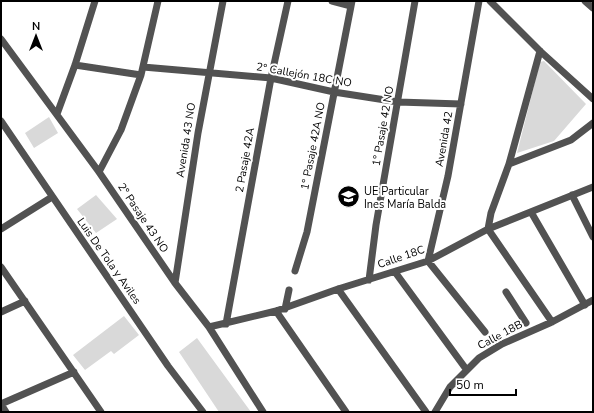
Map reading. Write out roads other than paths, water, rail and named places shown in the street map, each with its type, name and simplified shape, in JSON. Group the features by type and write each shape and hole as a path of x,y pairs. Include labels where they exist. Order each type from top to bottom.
{"street":[{"path":"57,114 75,65 95,1"},
{"path":"99,172 121,130 141,74 158,1"},
{"name":"Avenida 43 NO","path":"175,283 209,73 223,1"},
{"name":"2 Pasaje 42A","path":"226,324 288,1"},
{"path":"332,1 351,3"},
{"name":"1° Pasaje 42 NO","path":"369,280 376,225 416,1"},
{"name":"Avenida 42","path":"428,260 448,176 479,1"},
{"path":"490,1 540,51 593,99"},
{"path":"585,1 593,8"},
{"name":"1° Pasaje 42A NO","path":"295,271 307,232 351,3"},
{"name":"2° Pasaje 43 NO","path":"1,38 99,172 175,283 209,327 263,412"},
{"path":"540,51 509,164 495,201 488,229 552,322"},
{"path":"75,65 141,74"},
{"name":"2° Callejón 18C NO","path":"143,67 272,78 334,92 398,102 461,104"},
{"name":"Luis De Tola y Aviles","path":"1,121 168,366 203,412"},
{"path":"509,164 571,140 593,123"},
{"name":"Calle 18C","path":"209,327 285,309 338,289 395,272 428,260 488,229 593,187"},
{"path":"572,195 593,237"},
{"path":"1,229 52,197"},
{"path":"531,212 584,305"},
{"path":"428,260 485,332"},
{"path":"1,267 101,412"},
{"path":"395,272 466,370"},
{"path":"338,289 426,412"},
{"path":"285,309 288,290"},
{"path":"506,292 526,323"},
{"name":"Calle 18B","path":"435,412 450,387 479,358 502,344 552,322 593,300"},
{"path":"1,312 25,301"},
{"path":"276,311 346,412"},
{"path":"6,412 1,404 74,372"}],"place":[{"name":"UE Particular Ines María Balda","path":"348,197"}]}
